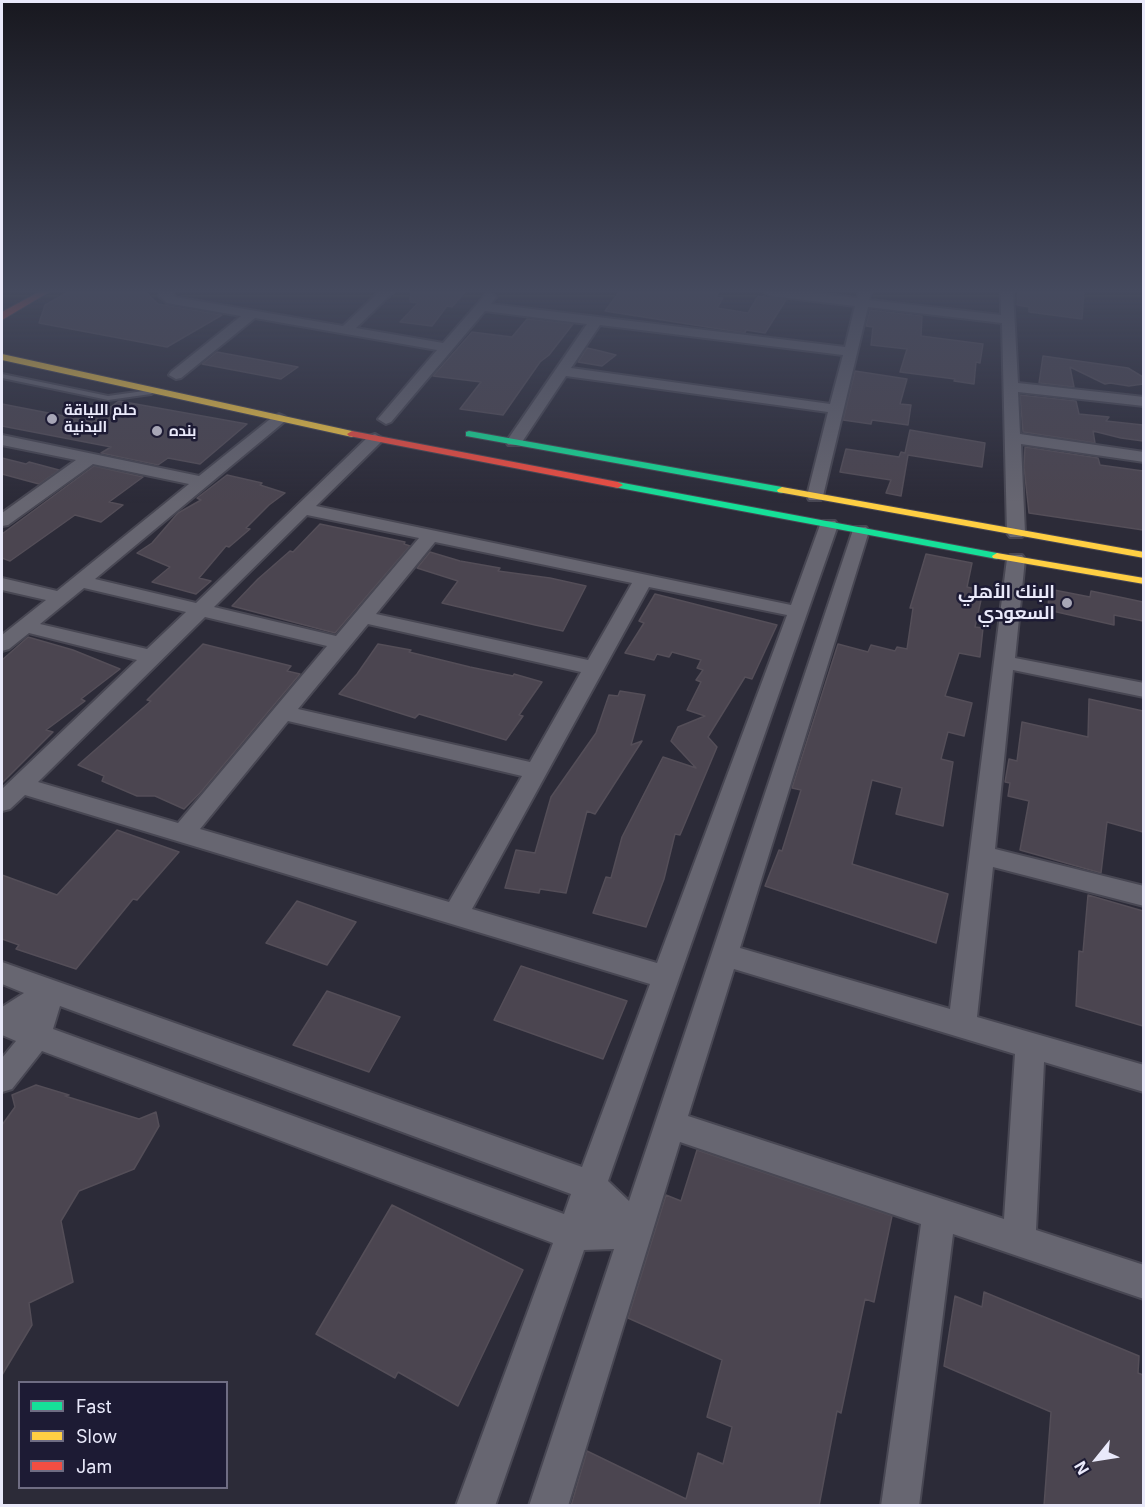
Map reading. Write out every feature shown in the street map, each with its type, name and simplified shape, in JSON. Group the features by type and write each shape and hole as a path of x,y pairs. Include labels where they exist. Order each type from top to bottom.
{"main road":[{"path":"16,362 375,439 860,531 1143,581"},
{"path":"170,373 199,380"},
{"path":"456,431 1143,555"}],"street":[{"path":"170,373 185,362"},
{"path":"386,419 435,362"},
{"path":"514,442 568,362"},
{"path":"815,496 848,362"},
{"path":"1009,362 1016,533"},
{"path":"562,371 837,409"},
{"path":"1010,387 1143,402"},
{"path":"2,645 279,419"},
{"path":"1012,438 1143,457"},
{"path":"2,803 375,439"},
{"path":"2,440 202,482"},
{"path":"2,521 88,459"},
{"path":"304,509 798,612"},
{"path":"475,1506 830,525"},
{"path":"548,1506 860,531"},
{"path":"183,833 430,536"},
{"path":"962,1025 1016,559"},
{"path":"456,914 643,580"},
{"path":"80,581 341,643"},
{"path":"2,584 60,597"},
{"path":"363,617 594,668"},
{"path":"25,626 152,657"},
{"path":"1004,663 1143,690"},
{"path":"283,713 536,771"},
{"path":"21,785 666,977"},
{"path":"982,855 1143,896"},
{"path":"725,955 1143,1079"},
{"path":"2,973 591,1186 637,1232"},
{"path":"2,1022 51,991"},
{"path":"2,1078 37,1036 51,991"},
{"path":"2,1022 573,1234 637,1232"},
{"path":"1019,1241 1030,1046"},
{"path":"671,1125 1143,1282"},
{"path":"900,1506 939,1214"}],"lane":[{"path":"2,376 10,371"},
{"path":"2,376 108,398 154,391"}],"building":[{"path":"273,362 298,367 281,379 202,364"},
{"path":"445,362 540,362 503,415 460,409 481,382 433,376"},
{"path":"580,362 607,362 602,366"},
{"path":"903,362 976,362 974,384 954,381 955,379 900,372"},
{"path":"1042,362 1088,362 1128,368 1143,377 1143,384 1129,386 1105,384 1070,367 1074,387 1039,383"},
{"path":"855,371 907,379 900,404 911,405 908,425 872,420 871,424 843,420"},
{"path":"1020,395 1076,401 1079,414 1109,417 1106,421 1143,425 1143,441 1093,431 1095,443 1023,432"},
{"name":"بنده","path":"119,401 247,424 200,464 168,458 158,465 101,453 111,447 2,426 2,404 90,421"},
{"path":"910,430 985,443 982,467 908,455 901,496 886,493 891,480 840,472 846,449 899,457 901,452 905,453"},
{"path":"1025,447 1098,458 1100,465 1143,471 1143,530 1029,513 1024,467"},
{"path":"2,458 59,470 39,484 2,474"},
{"path":"94,466 143,477 109,502 123,505 101,522 75,515 10,561 2,558 2,534"},
{"path":"227,475 262,483 260,485 285,493 246,528 250,529 229,547 226,546 199,578 211,581 196,594 152,582 170,567 137,553 152,543 178,513 201,500 197,498"},
{"path":"320,524 405,542 404,544 410,546 335,633 232,606 258,579 290,551 293,552"},
{"path":"430,552 460,561 500,568 498,571 550,578 586,586 563,631 535,625 442,603 458,581 417,568"},
{"path":"926,554 972,563 967,587 983,591 975,627 983,628 980,657 959,653 945,696 972,703 964,736 948,732 941,759 953,762 943,826 896,814 902,788 872,780 852,864 948,894 936,943 765,886 779,850 782,851 801,790 792,788 838,644 868,652 871,645 895,651 897,647 907,649 913,608 910,608"},
{"path":"1049,589 1090,597 1091,591 1143,602 1143,621 1114,615 1114,625 1048,610"},
{"path":"655,594 777,625 752,679 745,677 708,737 717,747 680,835 675,834 664,879 646,927 593,913 606,877 611,878 622,837 663,757 696,768 671,741 678,727 705,716 687,710 701,682 696,680 703,670 697,668 701,660 672,652 669,657 657,654 654,660 625,653 644,623 639,621"},
{"path":"28,637 73,650 120,669 81,699 85,701 46,730 53,732 2,783 2,660"},
{"path":"203,644 291,666 287,671 300,674 184,809 155,796 137,796 102,781 104,776 78,765 151,701 147,700"},
{"path":"378,644 542,682 519,715 523,716 506,740 419,714 415,718 339,694 357,674"},
{"path":"620,691 645,695 631,745 642,741 595,814 587,811 566,893 540,889 539,893 505,888 516,850 535,853 551,797 596,733 609,695 618,696"},
{"path":"1089,699 1143,711 1143,832 1107,822 1101,873 1020,850 1029,801 1008,796 1010,783 1005,782 1009,759 1017,761 1022,722 1088,737"},
{"path":"117,830 179,852 137,900 133,899 76,969 16,949 19,945 2,939 2,875 57,895"},
{"path":"1088,895 1143,911 1143,1026 1076,1006 1079,951 1083,952"},
{"path":"297,901 356,922 327,965 266,943"},
{"path":"521,966 627,1001 603,1059 494,1020"},
{"path":"327,991 400,1017 369,1072 293,1045"},
{"path":"36,1085 139,1119 156,1112 159,1126 134,1169 79,1191 61,1221 73,1282 29,1303 32,1325 2,1375 2,1125 15,1107 12,1095"},
{"path":"697,1150 892,1216 874,1302 865,1299 841,1413 837,1411 819,1506 571,1506 587,1451 686,1499 698,1453 723,1464 732,1427 707,1417 722,1360 628,1318 666,1195 681,1201"},
{"path":"392,1205 523,1270 458,1406 398,1372 395,1378 316,1334"},
{"path":"984,1292 1139,1356 1138,1373 1143,1375 1143,1506 1044,1506 1051,1412 944,1366 955,1296 982,1307"}],"traffic: fast":[{"path":"469,434 782,490"},
{"path":"618,485 997,556"}],"traffic: slow":[{"path":"26,362 352,434"},
{"path":"782,490 1144,555"},
{"path":"997,556 1144,581"}],"traffic: jam":[{"path":"352,434 618,485"}],"place":[{"name":"حلم اللياقة البدنية","path":"52,419"},
{"name":"بنده","path":"157,431"},
{"name":"البنك الأهلي السعودي","path":"1067,603"}]}
